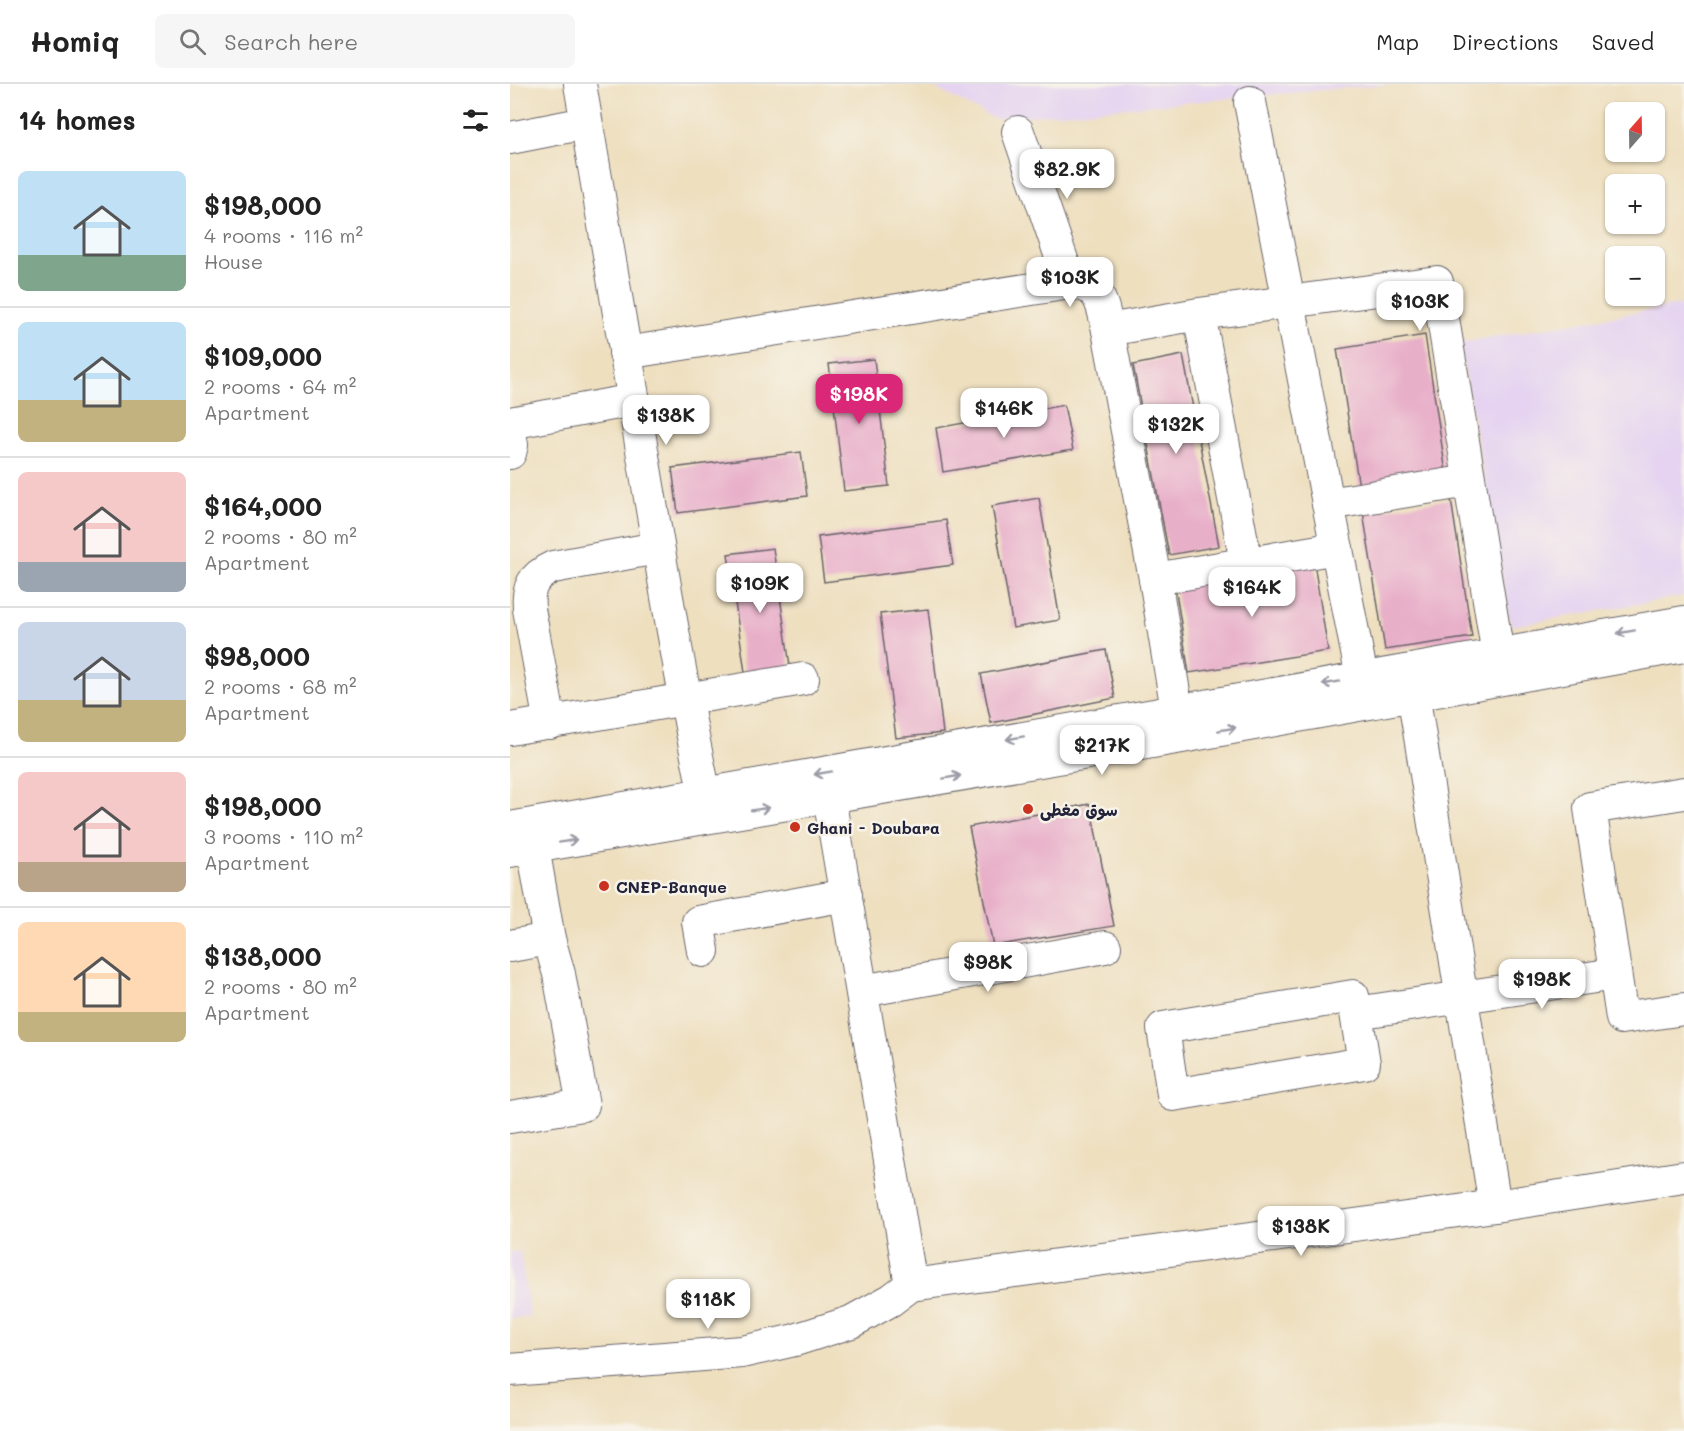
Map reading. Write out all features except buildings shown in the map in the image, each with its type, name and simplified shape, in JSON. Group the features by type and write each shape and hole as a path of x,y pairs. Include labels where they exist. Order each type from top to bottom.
{"street":[{"path":"580,84 657,548 707,805"},
{"path":"1250,102 1362,678"},
{"path":"510,138 586,123"},
{"path":"1018,132 1070,283"},
{"path":"1108,330 1288,301 1437,282 1498,655"},
{"path":"625,353 1070,283 1089,287 1098,295 1102,303 1108,330 1155,579 1179,723"},
{"path":"1199,314 1246,562"},
{"path":"510,423 634,400"},
{"path":"510,433 512,445 510,453"},
{"path":"1329,504 1469,481"},
{"path":"550,723 529,609 528,595 532,582 540,573 553,567 657,548"},
{"path":"1155,579 1337,548"},
{"path":"707,805 830,797 1179,723 1362,678 1412,683 1498,655 1684,622"},
{"path":"510,1117 583,1105 559,974 518,842 707,805 1412,683 1684,646"},
{"path":"510,729 803,679"},
{"path":"1412,683 1495,1206"},
{"path":"1684,793 1590,808 1622,1018 1684,1009"},
{"path":"830,797 911,1285"},
{"path":"703,951 698,922 846,895"},
{"path":"510,946 549,939"},
{"path":"862,991 1105,947"},
{"path":"1356,1014 1615,974"},
{"path":"1353,996 1356,1014 1364,1063 1173,1095 1163,1028 1353,996"},
{"path":"510,1370 742,1352 795,1340 851,1322 891,1300 911,1285 1495,1206 1684,1177"}],"shaded area":[{"path":"927,84 1393,84 995,119"},
{"path":"1684,304 1684,596 1511,626 1460,343"},
{"path":"520,1251 530,1316 510,1319 510,1252"}],"place":[{"name":"سوق مغطى","path":"1028,809"},
{"name":"Ghani - Doubara","path":"795,827"},
{"name":"CNEP-Banque","path":"604,886"}]}
